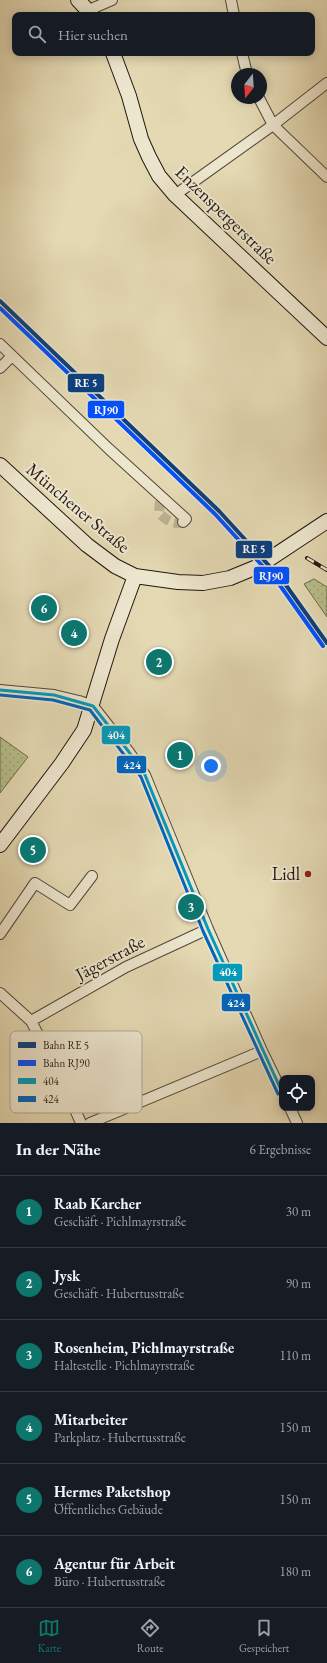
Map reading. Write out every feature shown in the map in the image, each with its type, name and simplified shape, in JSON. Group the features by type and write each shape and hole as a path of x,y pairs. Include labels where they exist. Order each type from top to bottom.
{"main road":[{"path":"78,0 89,12"},
{"name":"Enzenspergerstraße","path":"114,56 129,96 141,139 148,157 159,176 175,195 327,338"},
{"name":"Münchener Straße","path":"0,465 88,545 115,566 134,576 178,582 203,583 230,578 259,566 327,521"},
{"path":"0,845 72,749 84,730 134,576"}],"street":[{"path":"92,12 112,0"},
{"path":"231,0 233,12"},
{"path":"243,56 246,68"},
{"path":"175,195 273,125 327,83"},
{"path":"262,104 273,125 327,177"},
{"path":"0,344 161,499 186,519 183,522"},
{"path":"0,368 12,356"},
{"path":"0,690 54,695 80,701 93,706 118,736 144,775 208,929 279,1086"},
{"path":"0,934 35,883 70,905 92,876"},
{"name":"Jägerstraße","path":"31,1021 126,967 208,929"},
{"path":"0,993 31,1021 36,1031"},
{"path":"142,1101 262,1051"},
{"path":"291,1111 297,1123"},
{"path":"77,1113 81,1123"},
{"path":"90,1123 114,1113"}],"green space":[{"path":"314,579 327,587 327,617 304,584"},
{"path":"0,737 28,757 0,793"}],"tunnel":[{"path":"160,501 159,513 162,516 167,520 176,523 183,522"}],"railway":[{"path":"307,558 327,570"}],"transit line":[{"path":"0,301 219,511 283,581 327,643"},
{"name":"404","path":"0,690 54,695 93,706 129,752 145,775 208,929 279,1085"},
{"name":"424","path":"0,695 53,700 90,710 141,777 203,931 278,1094"}],"rail line":[{"name":"RJ90","path":"0,308 215,514 279,584 323,646"}],"place":[{"name":"Agentur für Arbeit","path":"44,608"},
{"name":"Mitarbeiter","path":"74,633"},
{"name":"Jysk","path":"159,662"},
{"name":"Raab Karcher","path":"180,755"},
{"name":"Hermes Paketshop","path":"33,850"},
{"name":"Lidl","path":"308,874"},
{"name":"Rosenheim, Pichlmayrstraße","path":"191,907"}]}
